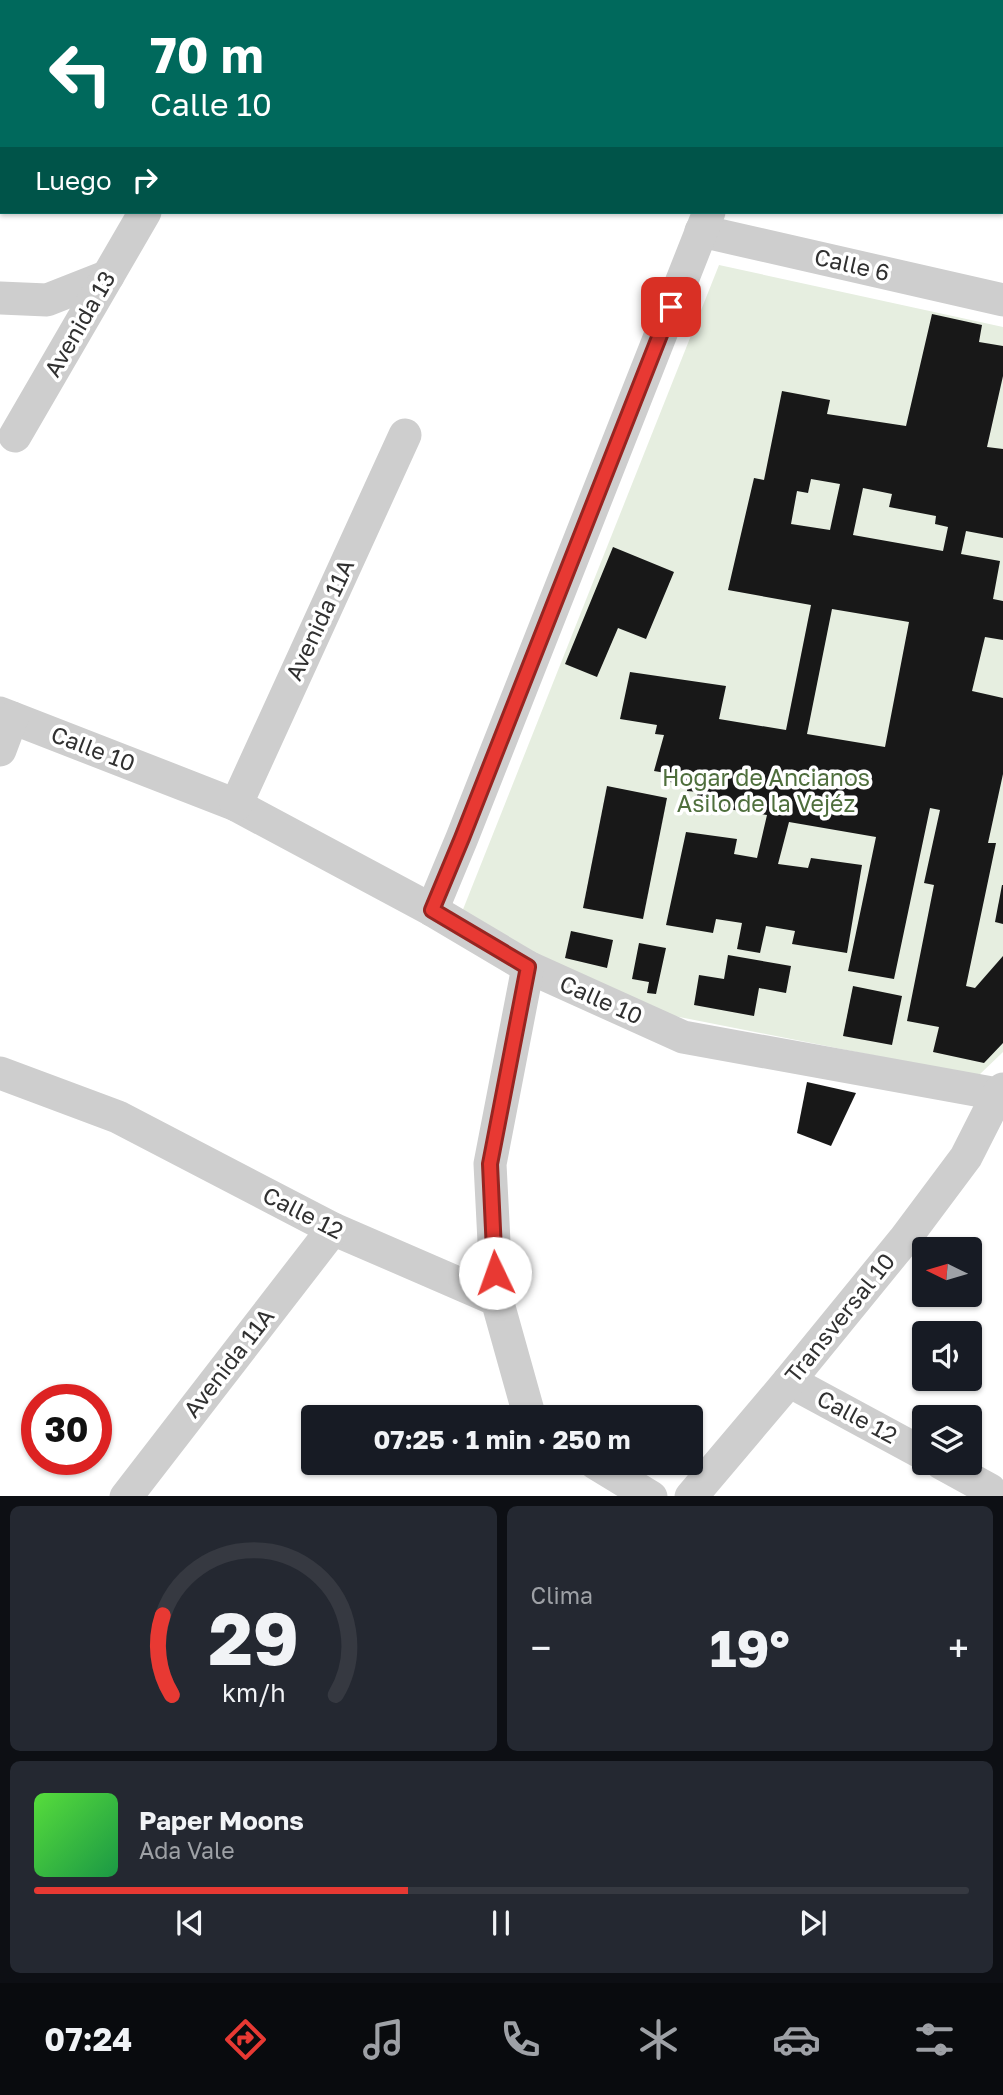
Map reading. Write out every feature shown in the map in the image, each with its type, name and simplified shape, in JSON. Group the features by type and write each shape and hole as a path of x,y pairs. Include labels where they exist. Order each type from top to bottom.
{"street":[{"name":"Avenida 13","path":"15,436 144,214"},
{"path":"432,910 705,221"},
{"name":"Calle 6","path":"705,221 1003,300"},
{"path":"0,298 47,300 108,276"},
{"name":"Avenida 11A","path":"236,805 405,435"},
{"path":"0,750 6,715"},
{"name":"Calle 10","path":"6,715 236,805 432,910 528,967 683,1037 1001,1093"},
{"path":"526,1405 497,1300 490,1164 528,967"},
{"name":"Calle 12","path":"0,1073 118,1116 333,1229 497,1300"},
{"name":"Transversal 10","path":"691,1496 904,1240 966,1157 1001,1093"},
{"name":"Avenida 11A","path":"126,1496 333,1229"},
{"name":"Calle 12","path":"789,1381 912,1448"},
{"path":"615,1475 651,1496"},
{"path":"965,1475 995,1490"}],"green space":[{"name":"Hogar de Ancianos Asilo de la Vejéz","path":"719,265 1003,327 1003,1052 978,1076 659,1013 460,917"}],"building":[{"path":"932,314 982,325 979,342 1003,346 1003,376 987,447 1003,449 1003,538 966,531 961,554 1000,561 993,599 1003,601 1003,640 985,637 972,691 1003,698 1003,774 988,843 996,843 966,986 975,988 1003,956 1003,1043 984,1063 933,1052 939,1027 907,1021 934,885 924,883 940,810 930,808 894,979 848,971 876,837 789,822 778,864 808,868 811,858 862,865 847,953 792,944 795,931 766,926 760,953 737,949 742,923 716,919 713,933 666,925 686,832 737,839 734,854 757,858 767,815 721,808 693,815 698,792 687,791 688,785 670,782 672,774 654,771 664,735 655,734 657,725 620,719 630,672 726,686 719,719 786,730 811,605 728,590 754,478 764,480 782,391 830,400 827,414 906,426","holes":["811,479 840,484 830,530 791,524 797,491 808,493","863,488 892,494 889,507 936,516 935,524 948,527 943,551 853,535","832,609 909,622 885,747 807,734"]},
{"path":"613,547 674,572 646,639 618,628 597,677 565,664"},
{"path":"607,786 667,798 643,919 583,908"},
{"path":"1003,885 1003,924 995,922"},
{"path":"571,931 613,940 607,968 565,958"},
{"path":"639,943 666,948 656,994 647,993 649,982 632,979"},
{"path":"728,955 791,966 786,993 759,988 754,1016 694,1005 699,975 724,979"},
{"path":"853,986 902,996 892,1045 843,1036"},
{"path":"807,1082 856,1093 831,1146 797,1133"}],"route":[{"path":"495,1273 490,1164 528,967 432,910 671,307"}]}
